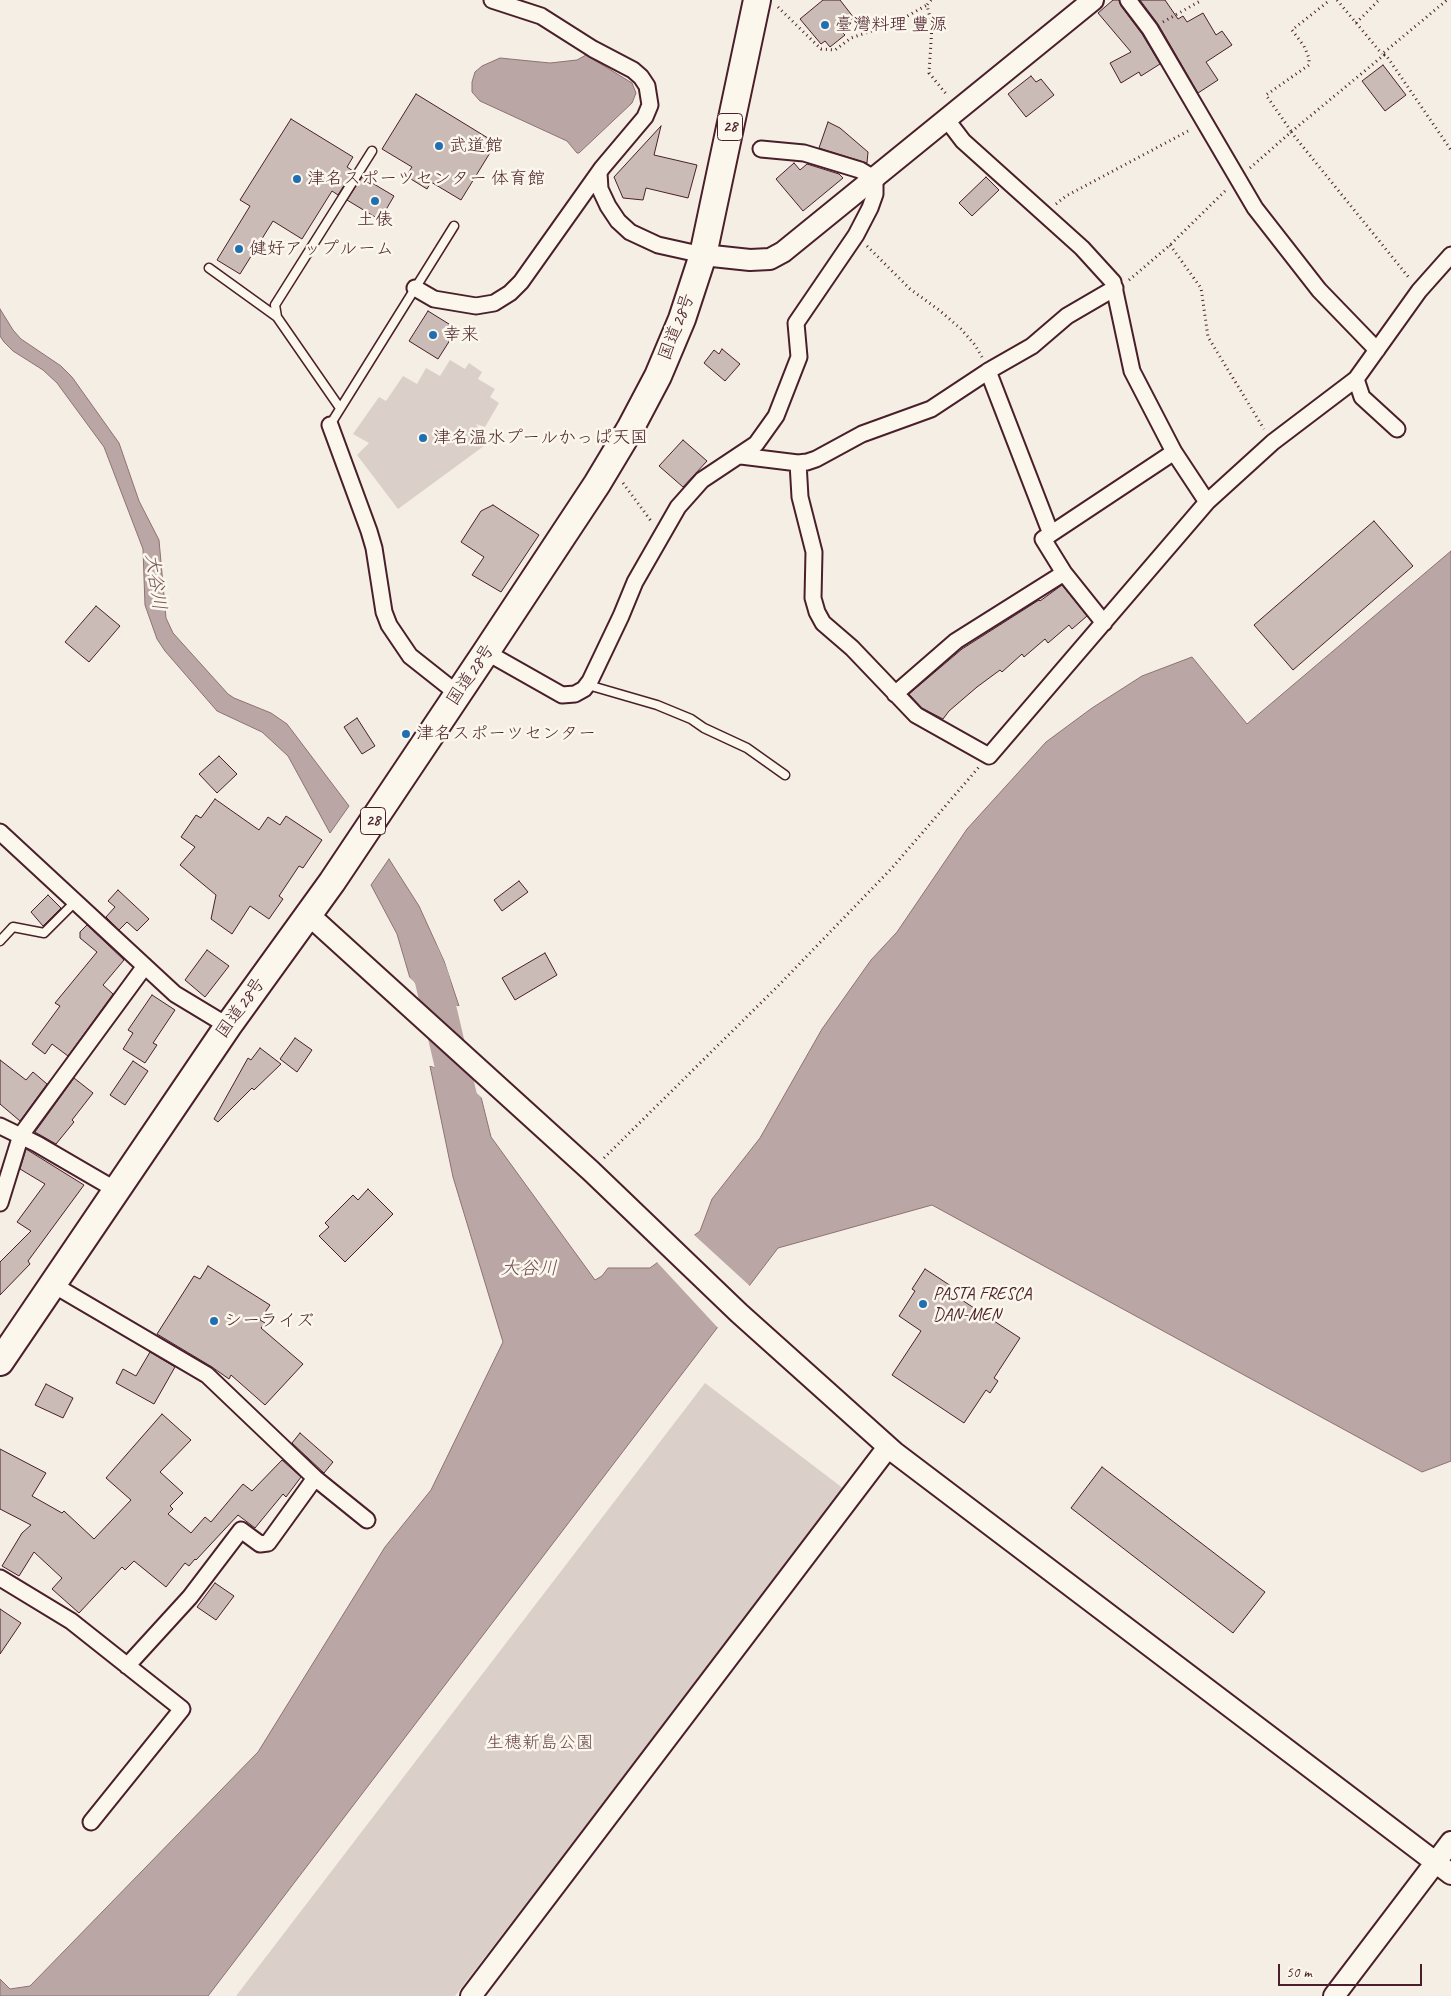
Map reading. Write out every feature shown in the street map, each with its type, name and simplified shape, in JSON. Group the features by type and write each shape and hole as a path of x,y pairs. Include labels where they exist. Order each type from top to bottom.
{"highway":[{"name":"国道28号","path":"0,1362 228,1026 309,915 597,484 630,429 658,376 687,303 703,255 765,1"}],"street":[{"path":"415,288 434,299 476,306 494,303 510,293 521,282 599,173 645,117 650,105 647,86 641,77 628,67 594,49 541,16 492,0"},
{"path":"599,173 600,189 608,206 622,225 630,232 658,245 703,255 750,260 778,256 1093,0"},
{"path":"1128,0 1150,29 1255,208 1319,290 1376,350"},
{"path":"953,115 964,141 1082,248 1113,282 1132,371 1174,452 1207,502"},
{"path":"761,149 804,152 860,170 875,179"},
{"path":"486,652 562,695 575,694 588,685 635,582 678,507 702,480 756,444 776,416 799,356 796,323 856,235 875,194 875,179"},
{"path":"798,463 800,497 814,552 813,598 823,623 852,648 916,715 989,756 1207,502 1273,442 1356,378 1419,291 1451,255"},
{"path":"740,456 798,463 816,459 862,434 931,409 989,370 1032,346 1067,316 1115,288"},
{"path":"989,370 1051,534"},
{"path":"1356,378 1362,397 1397,429"},
{"path":"330,424 371,540 384,612 389,625 410,656 458,694"},
{"path":"1104,623 1064,573 1043,539 1174,452"},
{"path":"895,694 956,641 1064,573"},
{"path":"0,832 175,994 228,1026"},
{"path":"309,915 596,1176 739,1313 888,1447 1443,1868"},
{"path":"0,1203 21,1135 145,966"},
{"path":"0,1126 21,1135 116,1190"},
{"path":"52,1284 207,1374 315,1478 367,1520"},
{"path":"471,1996 888,1447"},
{"path":"128,1666 190,1597 241,1530 260,1544 268,1543 315,1478"},
{"path":"0,1578 71,1621 182,1709 91,1822"},
{"path":"1334,1996 1443,1868 1451,1842"}],"lane":[{"path":"277,317 275,305 372,151"},
{"path":"330,424 454,226"},
{"path":"209,268 277,317 340,408"},
{"path":"588,685 658,705 691,718 704,728 747,748 786,775"},
{"path":"0,941 13,927 44,933 75,902"}],"path":[{"path":"765,1 821,49 836,50 851,38 896,23 927,5 931,0"},
{"path":"1150,29 1202,0"},
{"path":"1330,0 1292,30 1304,46 1308,65 1266,95 1291,132 1419,291"},
{"path":"1337,0 1383,54 1386,55 1451,150"},
{"path":"1356,23 1378,0"},
{"path":"1115,288 1135,276 1291,132 1447,0"},
{"path":"927,5 932,26 929,73 953,115"},
{"path":"1043,214 1066,196 1205,122"},
{"path":"856,235 910,290 939,310 961,329 975,345 989,370"},
{"path":"1170,245 1201,288 1208,337 1273,442"},
{"path":"620,479 643,512 663,534"},
{"path":"596,1176 891,868 989,756"}],"green space":[{"name":"津名温水プールかっぱ天国","path":"450,360 465,369 469,363 482,372 478,379 495,389 490,397 499,403 485,427 476,424 488,443 398,509 357,455 369,443 353,434 379,397 386,401 403,376 417,384 426,368 440,376"},
{"name":"生穂新島公園","path":"705,1383 844,1489 455,1996 236,1996"}],"water":[{"path":"586,55 632,83 636,93 632,103 579,153 567,141 480,101 472,92 475,72 482,66 500,58 550,63 577,60"},
{"name":"大谷川","path":"0,309 21,339 61,366 72,377 119,443 139,501 159,540 166,618 173,633 228,694 271,713 287,724 349,806 330,833 288,756 262,732 217,711 165,651 157,639 145,605 143,549 104,447 57,383 43,370 13,351 4,342 0,336"},
{"path":"1451,551 1451,1461 1422,1472 932,1205 778,1248 208,1996 0,1996 0,1979 10,1989 30,1986 258,1752 385,1547 431,1490 503,1342 453,1177 430,1066 456,1073 481,1097 491,1137 595,1280 602,1276 608,1268 650,1268 700,1231 712,1199 760,1138 822,1029 871,960 897,932 967,829 1046,742 1092,708 1142,676 1192,657 1247,724"},
{"path":"389,859 419,906 444,961 459,1006 430,998 410,978 397,934 371,885"}],"pier":[{"path":"408,976 430,997 461,1007 458,1008 429,1000 408,980"},
{"path":"428,1065 458,1071 483,1095 484,1100 456,1074"},
{"path":"692,1233 751,1287 719,1329 655,1260"}],"building":[{"name":"臺灣料理 豐源","path":"823,0 840,0 854,18 840,30 845,35 830,47 825,41 821,44 800,19"},
{"path":"1113,0 1119,0 1121,6 1142,34 1160,64 1141,76 1139,72 1121,83 1110,63 1131,52 1098,13"},
{"path":"1140,0 1165,0 1178,19 1183,16 1187,22 1203,13 1216,35 1222,31 1232,45 1206,62 1218,80 1198,93 1158,24"},
{"path":"1383,65 1406,95 1385,111 1362,81"},
{"path":"1031,76 1036,82 1041,79 1054,95 1026,117 1008,94"},
{"name":"武道館","path":"416,94 496,143 461,200 431,182 427,189 406,176 412,167 382,149"},
{"name":"津名スポーツセンター 体育館","path":"291,119 353,157 347,167 353,171 338,195 332,191 302,239 273,221 240,274 217,260 250,206 240,200"},
{"path":"828,122 840,128 868,152 867,163 819,148"},
{"path":"661,126 654,155 697,165 688,198 646,188 643,200 623,198 614,177"},
{"path":"794,163 800,170 807,164 839,174 843,178 803,211 776,179"},
{"name":"土俵","path":"362,177 394,196 380,220 347,200"},
{"path":"986,177 999,190 972,216 959,203"},
{"name":"幸来","path":"428,311 457,329 438,359 409,341"},
{"path":"722,349 740,364 725,381 704,363 714,350 719,354"},
{"path":"683,440 707,461 683,487 659,466"},
{"path":"493,505 539,535 501,592 472,575 484,557 461,542 481,511"},
{"path":"1374,521 1413,566 1293,670 1254,625"},
{"path":"1062,585 1087,616 1072,629 1069,625 1048,643 1045,639 1024,657 1022,654 1002,672 1000,670 977,687 949,711 943,719 922,708 909,694 962,649 1040,601"},
{"path":"96,606 120,626 89,662 65,642"},
{"path":"357,718 375,746 362,754 344,727"},
{"path":"219,756 237,774 217,793 199,774"},
{"path":"215,799 259,830 268,817 280,825 286,816 322,840 303,868 299,866 279,896 283,899 269,919 250,906 232,934 211,919 216,895 180,865 195,847 181,837 196,815 201,818"},
{"path":"519,881 528,892 502,911 494,900"},
{"path":"118,890 149,919 137,931 127,922 119,930 106,917 115,907 108,901"},
{"path":"48,895 61,908 43,926 31,912"},
{"path":"87,925 124,960 103,985 113,994 68,1056 52,1044 45,1054 32,1044 60,1006 55,1003 97,952 80,938 80,932"},
{"path":"207,950 229,966 205,997 185,980"},
{"path":"545,953 557,975 515,1000 502,978"},
{"path":"152,995 175,1010 153,1043 157,1045 145,1063 123,1049 133,1033 128,1030"},
{"path":"295,1038 312,1050 297,1072 280,1059"},
{"path":"260,1048 281,1064 254,1090 252,1088 218,1122 214,1119 248,1058 251,1060"},
{"path":"0,1060 26,1080 33,1072 47,1084 20,1121 0,1104"},
{"path":"133,1061 148,1071 125,1105 110,1095"},
{"path":"74,1078 93,1093 72,1120 74,1122 56,1144 35,1132"},
{"path":"26,1149 84,1185 28,1261 30,1264 0,1295 0,1262 31,1231 17,1222 45,1184 20,1169"},
{"path":"368,1189 393,1214 345,1262 319,1236 329,1227 325,1223 353,1195 358,1200"},
{"name":"シーライズ","path":"208,1266 270,1305 260,1320 265,1323 261,1328 303,1364 265,1405 231,1375 229,1379 157,1334 194,1276 200,1279"},
{"path":"925,1269 951,1286 948,1291 1020,1338 994,1378 998,1381 990,1393 986,1390 964,1423 892,1375 921,1331 899,1316 915,1291 912,1289"},
{"path":"150,1352 175,1367 154,1404 116,1383 123,1369 136,1376"},
{"path":"46,1384 73,1398 63,1418 35,1405"},
{"path":"162,1414 191,1440 160,1472 183,1493 170,1506 173,1509 168,1514 191,1533 205,1517 211,1522 243,1484 252,1491 282,1460 301,1477 286,1497 283,1494 255,1528 238,1515 196,1560 189,1566 185,1563 166,1587 134,1561 125,1570 122,1567 79,1613 52,1589 62,1578 34,1552 19,1576 2,1566 22,1533 31,1525 0,1509 0,1449 46,1473 32,1496 62,1513 64,1511 94,1539 131,1500 106,1478"},
{"path":"300,1433 333,1462 324,1473 292,1443"},
{"path":"1102,1467 1265,1592 1233,1633 1071,1508"},
{"path":"215,1583 234,1596 216,1620 197,1607"},
{"path":"0,1609 21,1623 0,1654"}],"waterway":[{"name":"大谷川","path":"422,955 432,979 465,1120"}],"place":[{"name":"臺灣料理 豐源","path":"825,25"},
{"name":"武道館","path":"439,146"},
{"name":"津名スポーツセンター 体育館","path":"297,179"},
{"name":"土俵","path":"375,201"},
{"name":"健好アップルーム","path":"239,249"},
{"name":"幸来","path":"433,335"},
{"name":"津名温水プールかっぱ天国","path":"423,438"},
{"name":"津名スポーツセンター","path":"406,734"},
{"name":"PASTA FRESCA DAN-MEN","path":"923,1304"},
{"name":"シーライズ","path":"214,1321"}]}
